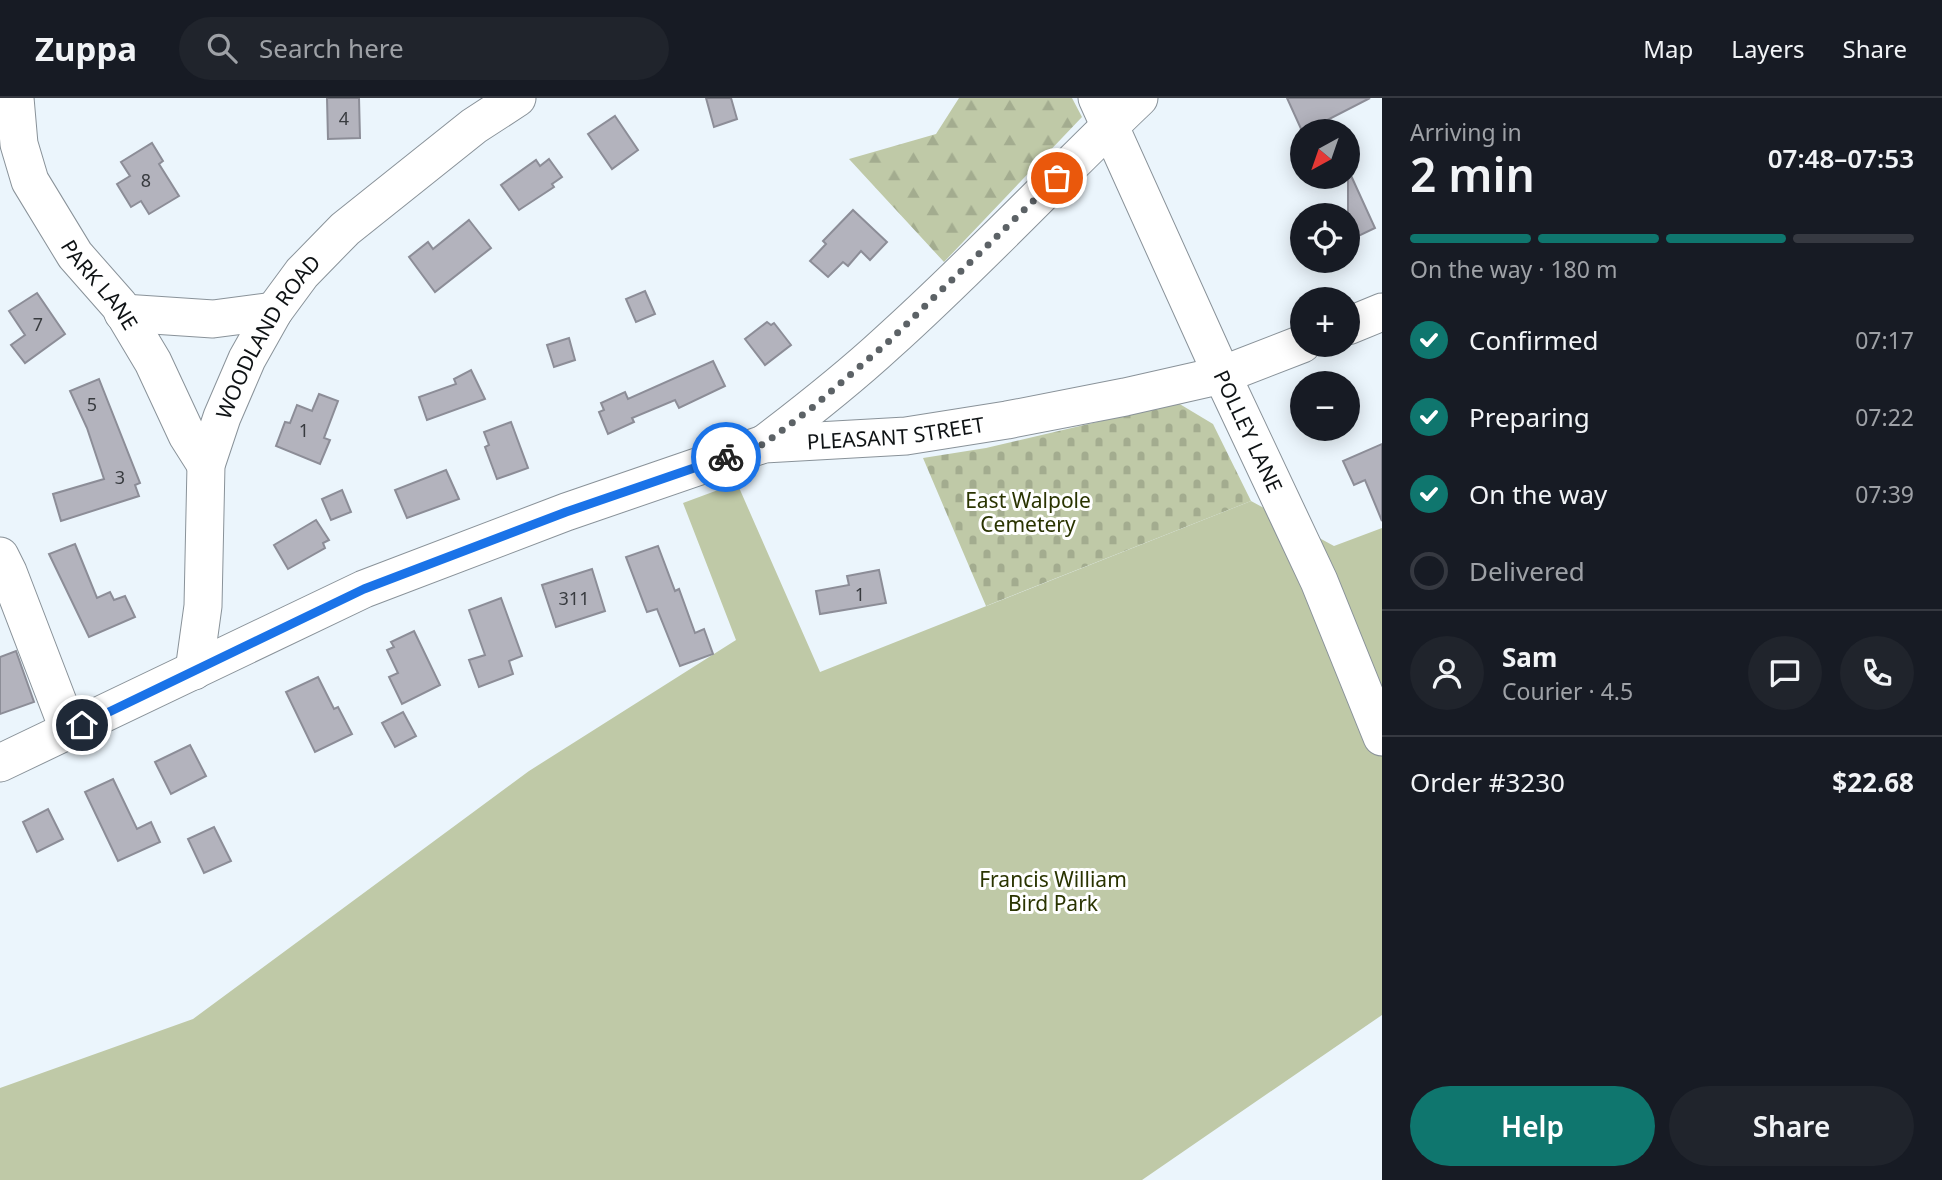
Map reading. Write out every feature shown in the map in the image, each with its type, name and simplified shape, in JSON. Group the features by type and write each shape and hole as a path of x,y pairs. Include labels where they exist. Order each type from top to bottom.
{"street":[{"name":"PARK LANE","path":"15,98 19,144 30,181 75,255 123,313 153,362 187,435 206,465"},
{"name":"WOODLAND ROAD","path":"194,671 203,606 206,465 222,417 247,359 274,311 302,273 466,112 517,98"},
{"path":"764,444 813,407 887,343 969,266 1104,111 1139,98"},
{"name":"POLLEY LANE","path":"1104,111 1222,375 1319,581 1382,737"},
{"path":"123,313 213,319 274,311"},
{"path":"1360,321 1382,312"},
{"name":"PLEASANT STREET","path":"0,763 364,589 566,512 764,444 936,432 1125,397 1222,375 1290,349"},
{"path":"0,556 69,731"}],"green space":[{"path":"959,98 1072,98 1082,117 944,262 849,159 936,134"},
{"name":"East Walpole Cemetery","path":"1178,403 1213,424 1251,501 986,606 923,458 986,448"},
{"name":"Francis William Bird Park","path":"737,483 820,672 1251,501 1334,546 1382,528 1382,1015 1142,1180 0,1180 0,1088 193,1019 529,771 736,640 683,503"}],"building":[{"path":"327,98 359,98 360,138 328,139"},
{"path":"706,98 731,98 737,119 714,127"},
{"path":"1287,98 1370,98 1329,119 1297,119"},
{"path":"615,116 638,150 612,169 588,134"},
{"path":"152,143 163,161 159,164 179,196 149,214 141,201 131,207 117,184 130,176 121,162"},
{"path":"549,159 562,177 552,184 554,187 519,210 501,185 536,160 540,166"},
{"path":"1348,189 1357,189 1375,228 1360,235 1360,203 1348,203"},
{"path":"853,210 887,242 870,260 861,251 848,266 843,262 828,277 810,261 826,244 823,241"},
{"path":"469,220 491,248 435,292 409,257 428,242 433,249"},
{"path":"645,291 655,314 636,322 626,299"},
{"path":"37,293 65,334 25,363 11,345 25,335 9,311"},
{"path":"767,322 771,325 774,323 791,345 765,365 745,339"},
{"path":"569,338 575,360 554,367 547,345"},
{"path":"713,361 725,386 679,408 675,400 632,418 634,422 608,434 599,412 604,410 601,403 625,392 628,399"},
{"path":"471,370 485,399 427,420 419,397 456,384 454,379"},
{"path":"99,379 140,483 135,485 139,496 61,521 53,494 104,479 87,428 70,391"},
{"path":"319,394 338,401 324,438 330,440 320,464 276,446 285,422 290,423 297,405 312,411"},
{"path":"511,422 528,468 497,479 485,447 489,445 484,432"},
{"path":"1382,444 1382,521 1365,480 1354,485 1343,461"},
{"path":"446,470 459,499 407,518 395,490"},
{"path":"342,490 351,512 331,520 322,499"},
{"path":"316,520 329,540 323,543 325,548 288,569 274,545"},
{"path":"75,544 97,598 110,592 114,600 125,596 135,617 89,637 49,554"},
{"path":"658,546 675,591 679,589 695,633 704,629 713,654 680,666 657,609 647,612 626,557"},
{"path":"592,569 605,611 556,627 542,585"},
{"path":"879,570 886,603 820,614 816,591 849,585 847,576"},
{"path":"501,598 522,656 509,661 513,674 479,687 469,660 485,655 469,610"},
{"path":"414,631 440,685 402,704 389,677 398,673 387,650 394,647 391,642"},
{"path":"16,651 34,702 0,714 0,657"},
{"path":"318,677 334,709 338,707 352,734 315,752 286,692"},
{"path":"403,712 416,736 395,747 382,723"},
{"path":"190,745 206,776 171,794 155,762"},
{"path":"113,779 137,829 151,822 160,842 118,861 85,792"},
{"path":"48,809 63,839 37,852 23,822"},
{"path":"214,827 231,861 204,873 188,839"}],"way so far":[{"path":"726,457 764,444 813,407 887,343 1057,178"}],"route":[{"path":"82,725 364,589 566,512 726,457"}]}
